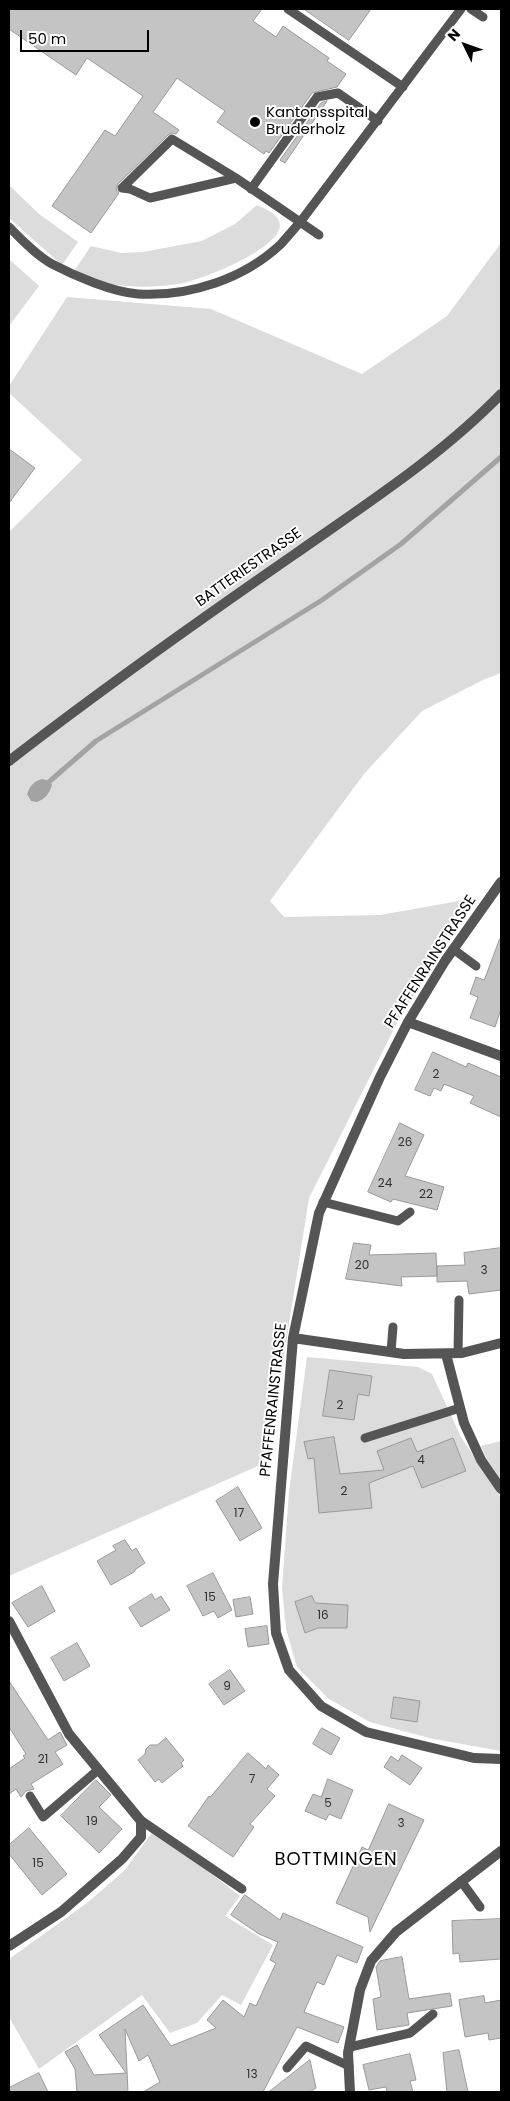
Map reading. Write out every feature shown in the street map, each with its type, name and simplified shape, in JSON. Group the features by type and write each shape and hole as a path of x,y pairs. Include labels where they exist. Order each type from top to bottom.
{"street":[{"name":"BATTERIESTRASSE","path":"9,760 195,624 366,504 444,445 482,414 501,394"},
{"name":"PFAFFENRAINSTRASSE","path":"501,882 454,950 408,1022 380,1077 323,1202 293,1338 273,1584 276,1633 290,1670 321,1706 366,1732 474,1758 501,1759"},
{"path":"408,1022 501,1056"},
{"path":"293,1338 391,1352 446,1354 501,1344"},
{"path":"446,1354 464,1423 481,1460 501,1489"},
{"path":"9,1622 69,1734 141,1822 141,1837 122,1859 61,1912 9,1946"},
{"path":"350,2092 350,2047 360,1990 371,1961 396,1932 501,1851"}],"lane":[{"path":"288,9 403,87"},
{"path":"9,227 51,263 106,286 137,294 170,292 202,287 228,278 253,264 280,245 301,221 461,9"},
{"path":"470,9 483,17"},
{"path":"252,189 317,97 338,93 378,120"},
{"path":"236,178 150,198 130,189 122,188 172,139 236,178 319,235"},
{"path":"454,950 476,966"},
{"path":"323,1202 398,1220 410,1212"},
{"path":"458,1353 459,1300"},
{"path":"391,1352 394,1327"},
{"path":"365,1438 460,1408"},
{"path":"30,1796 43,1817 98,1770"},
{"path":"139,1819 242,1889"},
{"path":"461,1881 480,1907"},
{"path":"350,2047 410,2032 433,2014"},
{"path":"287,2068 306,2046 349,2066"}],"shaded area":[{"path":"9,185 39,214 78,242 62,265 9,218"},
{"path":"257,205 275,215 279,221 279,231 271,241 257,251 240,261 203,277 178,284 137,287 112,284 72,274 91,246 121,253 143,252 202,241 235,224"},
{"path":"501,243 501,673 485,679 422,711 364,774 270,901 284,917 380,915 476,898 399,1019 309,1198 267,1462 9,1576 9,532 82,460 9,393 9,386 67,297 211,309 362,374 447,316"},
{"path":"9,259 39,286 9,326"},
{"path":"42,779 50,781 52,785 50,791 37,802 31,801 27,794 28,791 31,786"},
{"path":"307,1357 418,1367 432,1374 461,1437 501,1498 501,1751 429,1738 370,1722 329,1699 297,1667 286,1629 282,1588 289,1492"},
{"path":"501,1441 501,1480 486,1458 481,1446"},
{"path":"154,1830 240,1896 225,1916 273,1945 241,2005 222,1995 197,2023 170,2033 142,1995 39,2069 9,2017 9,1959 87,1903 125,1870"}],"building":[{"path":"9,9 262,9 253,21 276,37 283,26 329,58 327,61 346,74 337,87 312,93 269,153 266,151 264,154 217,122 225,111 177,78 153,112 179,130 176,134 168,135 118,184 116,189 119,193 91,233 52,206 105,130 115,136 143,96 87,58 76,75 9,29"},
{"path":"304,9 371,9 349,40"},
{"path":"327,101 285,163 280,160 321,103"},
{"path":"9,449 35,468 9,503"},
{"path":"500,939 501,1009 495,1027 470,1018 478,997 470,994 476,977 484,980"},
{"path":"433,1052 466,1067 468,1063 501,1077 501,1117 470,1103 474,1096 444,1084 441,1091 434,1088 430,1096 415,1090"},
{"path":"400,1123 424,1135 405,1176 444,1187 437,1210 393,1199 391,1202 368,1192"},
{"path":"354,1243 371,1245 369,1255 436,1253 437,1276 401,1277 402,1286 346,1279"},
{"path":"501,1248 501,1290 469,1294 467,1281 437,1282 437,1266 465,1265 464,1253"},
{"path":"330,1370 372,1376 369,1396 358,1394 354,1420 323,1416"},
{"path":"334,1437 340,1474 384,1470 377,1451 411,1438 417,1452 453,1438 466,1471 422,1488 413,1466 369,1483 372,1508 319,1513 314,1458 308,1459 304,1442"},
{"path":"238,1487 262,1528 240,1541 216,1501"},
{"path":"125,1540 132,1551 136,1548 145,1563 134,1572 111,1585 97,1561 116,1550 113,1546"},
{"path":"213,1573 232,1610 218,1618 214,1611 203,1616 187,1586"},
{"path":"42,1586 55,1611 28,1627 12,1603"},
{"path":"152,1594 155,1600 161,1596 170,1610 141,1627 129,1608"},
{"path":"312,1596 315,1603 348,1605 347,1628 318,1628 305,1633 295,1602"},
{"path":"250,1597 253,1614 236,1617 233,1600"},
{"path":"267,1626 269,1644 248,1647 245,1629"},
{"path":"77,1643 90,1666 64,1681 51,1658"},
{"path":"230,1670 245,1691 224,1705 209,1684"},
{"path":"9,1681 48,1740 60,1732 67,1745 55,1752 63,1764 31,1784 34,1789 26,1791 21,1797 16,1789 9,1794 9,1769 25,1758 23,1756 26,1754 9,1727"},
{"path":"394,1697 420,1701 417,1722 391,1718"},
{"path":"322,1728 340,1738 331,1755 313,1744"},
{"path":"166,1738 184,1760 181,1763 183,1766 162,1783 159,1779 155,1782 138,1760 145,1754 146,1749 150,1745 157,1745"},
{"path":"248,1753 266,1769 268,1765 279,1775 267,1789 275,1796 250,1824 254,1827 233,1857 188,1826 209,1796"},
{"path":"402,1755 422,1768 410,1785 384,1767 391,1756 398,1761"},
{"path":"328,1779 353,1790 341,1819 329,1814 326,1820 305,1811 313,1794 321,1797"},
{"path":"96,1780 111,1795 99,1807 122,1829 99,1853 61,1816"},
{"path":"389,1804 424,1820 370,1932 368,1917 336,1903 362,1847 368,1850"},
{"path":"29,1828 67,1874 42,1895 9,1854 9,1845"},
{"path":"245,1895 280,1920 283,1913 363,1947 357,1963 337,1955 324,1985 317,1982 304,2012 344,2027 338,2043 297,2027 263,2092 143,2092 160,2082 148,2055 139,2061 125,2029 128,2092 77,2092 75,2069 65,2052 77,2045 94,2075 126,2073 99,2035 143,2005 171,2046 216,2028 207,2020 223,2000 244,2017 250,2003 256,2006 276,1963 270,1960 278,1942 259,1934 231,1915"},
{"path":"501,1919 501,1959 460,1962 459,1953 453,1954 452,1921"},
{"path":"402,1957 409,1999 450,1993 452,2006 407,2013 409,2025 377,2030 373,1999 381,1997 376,1967 380,1961"},
{"path":"484,1996 485,2003 501,2000 501,2038 489,2040 488,2033 465,2037 459,2000"},
{"path":"459,2050 468,2092 447,2092 443,2053"},
{"path":"410,2054 416,2080 410,2081 413,2092 387,2092 386,2087 369,2090 363,2065"},
{"path":"310,2060 316,2088 310,2092 269,2092"},
{"path":"39,2073 48,2092 9,2092 9,2088"}],"waterway":[{"path":"50,781 96,741 322,600 401,544 501,457"}],"place":[{"name":"Kantonsspital Bruderholz","path":"255,122"}],"district":[{"name":"BOTTMINGEN","path":"336,1860"}]}
